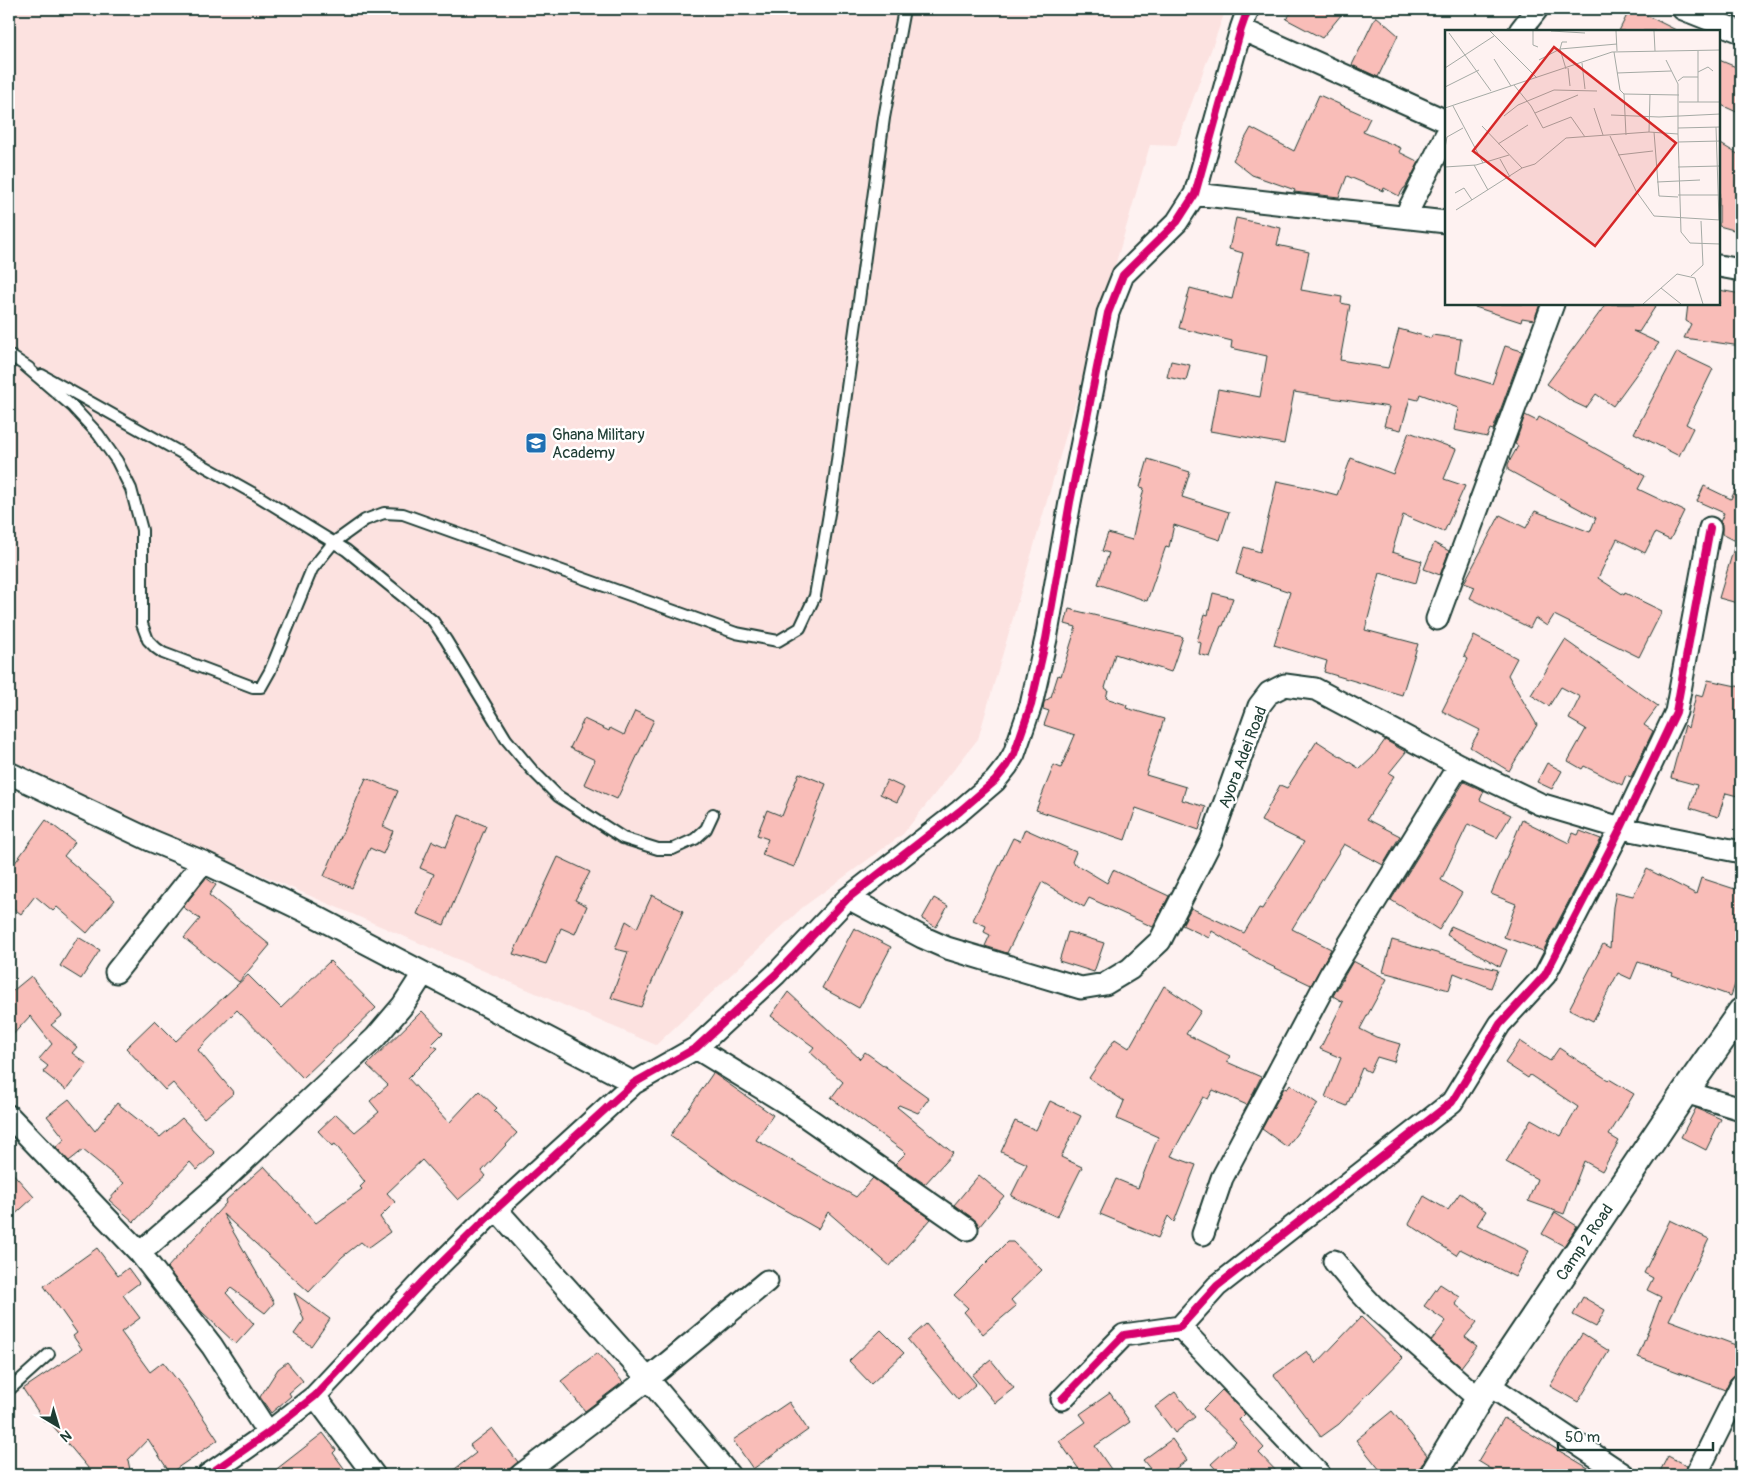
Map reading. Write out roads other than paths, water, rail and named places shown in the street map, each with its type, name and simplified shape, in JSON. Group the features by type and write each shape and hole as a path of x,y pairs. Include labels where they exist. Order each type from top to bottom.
{"street":[{"path":"208,1475 268,1433 315,1396 425,1279 496,1209 634,1083 696,1048 776,974 848,898 960,811 994,782 1007,766 1014,754 1031,705 1046,639 1070,502 1108,313 1123,275 1177,222 1195,194 1248,9"},
{"path":"1521,30 1537,9"},
{"path":"1683,9 1741,32"},
{"path":"1241,29 1445,121"},
{"path":"1404,217 1445,137"},
{"path":"1195,194 1445,222"},
{"path":"1720,266 1741,270"},
{"path":"1437,619 1553,305"},
{"path":"1062,1399 1124,1335 1180,1327 1217,1286 1452,1102 1500,1024 1545,975 1620,828 1676,712 1710,528"},
{"name":"Ayora Adei Road","path":"848,898 947,948 1081,988 1105,984 1130,969 1160,941 1210,841 1259,706 1269,692 1285,686 1315,689 1459,765 1540,804 1620,828 1741,852"},
{"path":"1204,1234 1222,1178 1330,975 1459,765"},
{"path":"9,773 150,840 204,862 309,913 634,1083"},
{"path":"116,972 204,862"},
{"path":"140,1253 216,1187 375,1038 403,1005 423,974"},
{"name":"Camp 2 Road","path":"1432,1475 1484,1392 1685,1092 1741,1012"},
{"path":"696,1048 786,1103 967,1228"},
{"path":"1685,1092 1741,1109"},
{"path":"9,1116 140,1253 212,1346 268,1433"},
{"path":"496,1209 648,1379 729,1475"},
{"path":"1334,1261 1374,1307 1484,1392 1624,1475"},
{"path":"521,1475 648,1379 767,1281"},
{"path":"1180,1327 1320,1475"},
{"path":"1696,1475 1741,1385"},
{"path":"315,1396 374,1475"}],"lane":[{"path":"25,366 73,407 98,434 117,461 131,489 142,530 142,624 148,640 156,648 253,688 261,686 270,671 312,569 333,542 365,520 384,513 403,514 736,633 778,641 800,628 815,596 833,490 884,118 904,9"},
{"path":"9,355 25,366 258,496 354,556 433,621 506,739 532,770 558,796 623,838 658,849 672,849 695,839 706,829 713,814"},
{"path":"9,1390 49,1354"}],"place":[{"name":"Ghana Military Academy","path":"536,443"}]}
